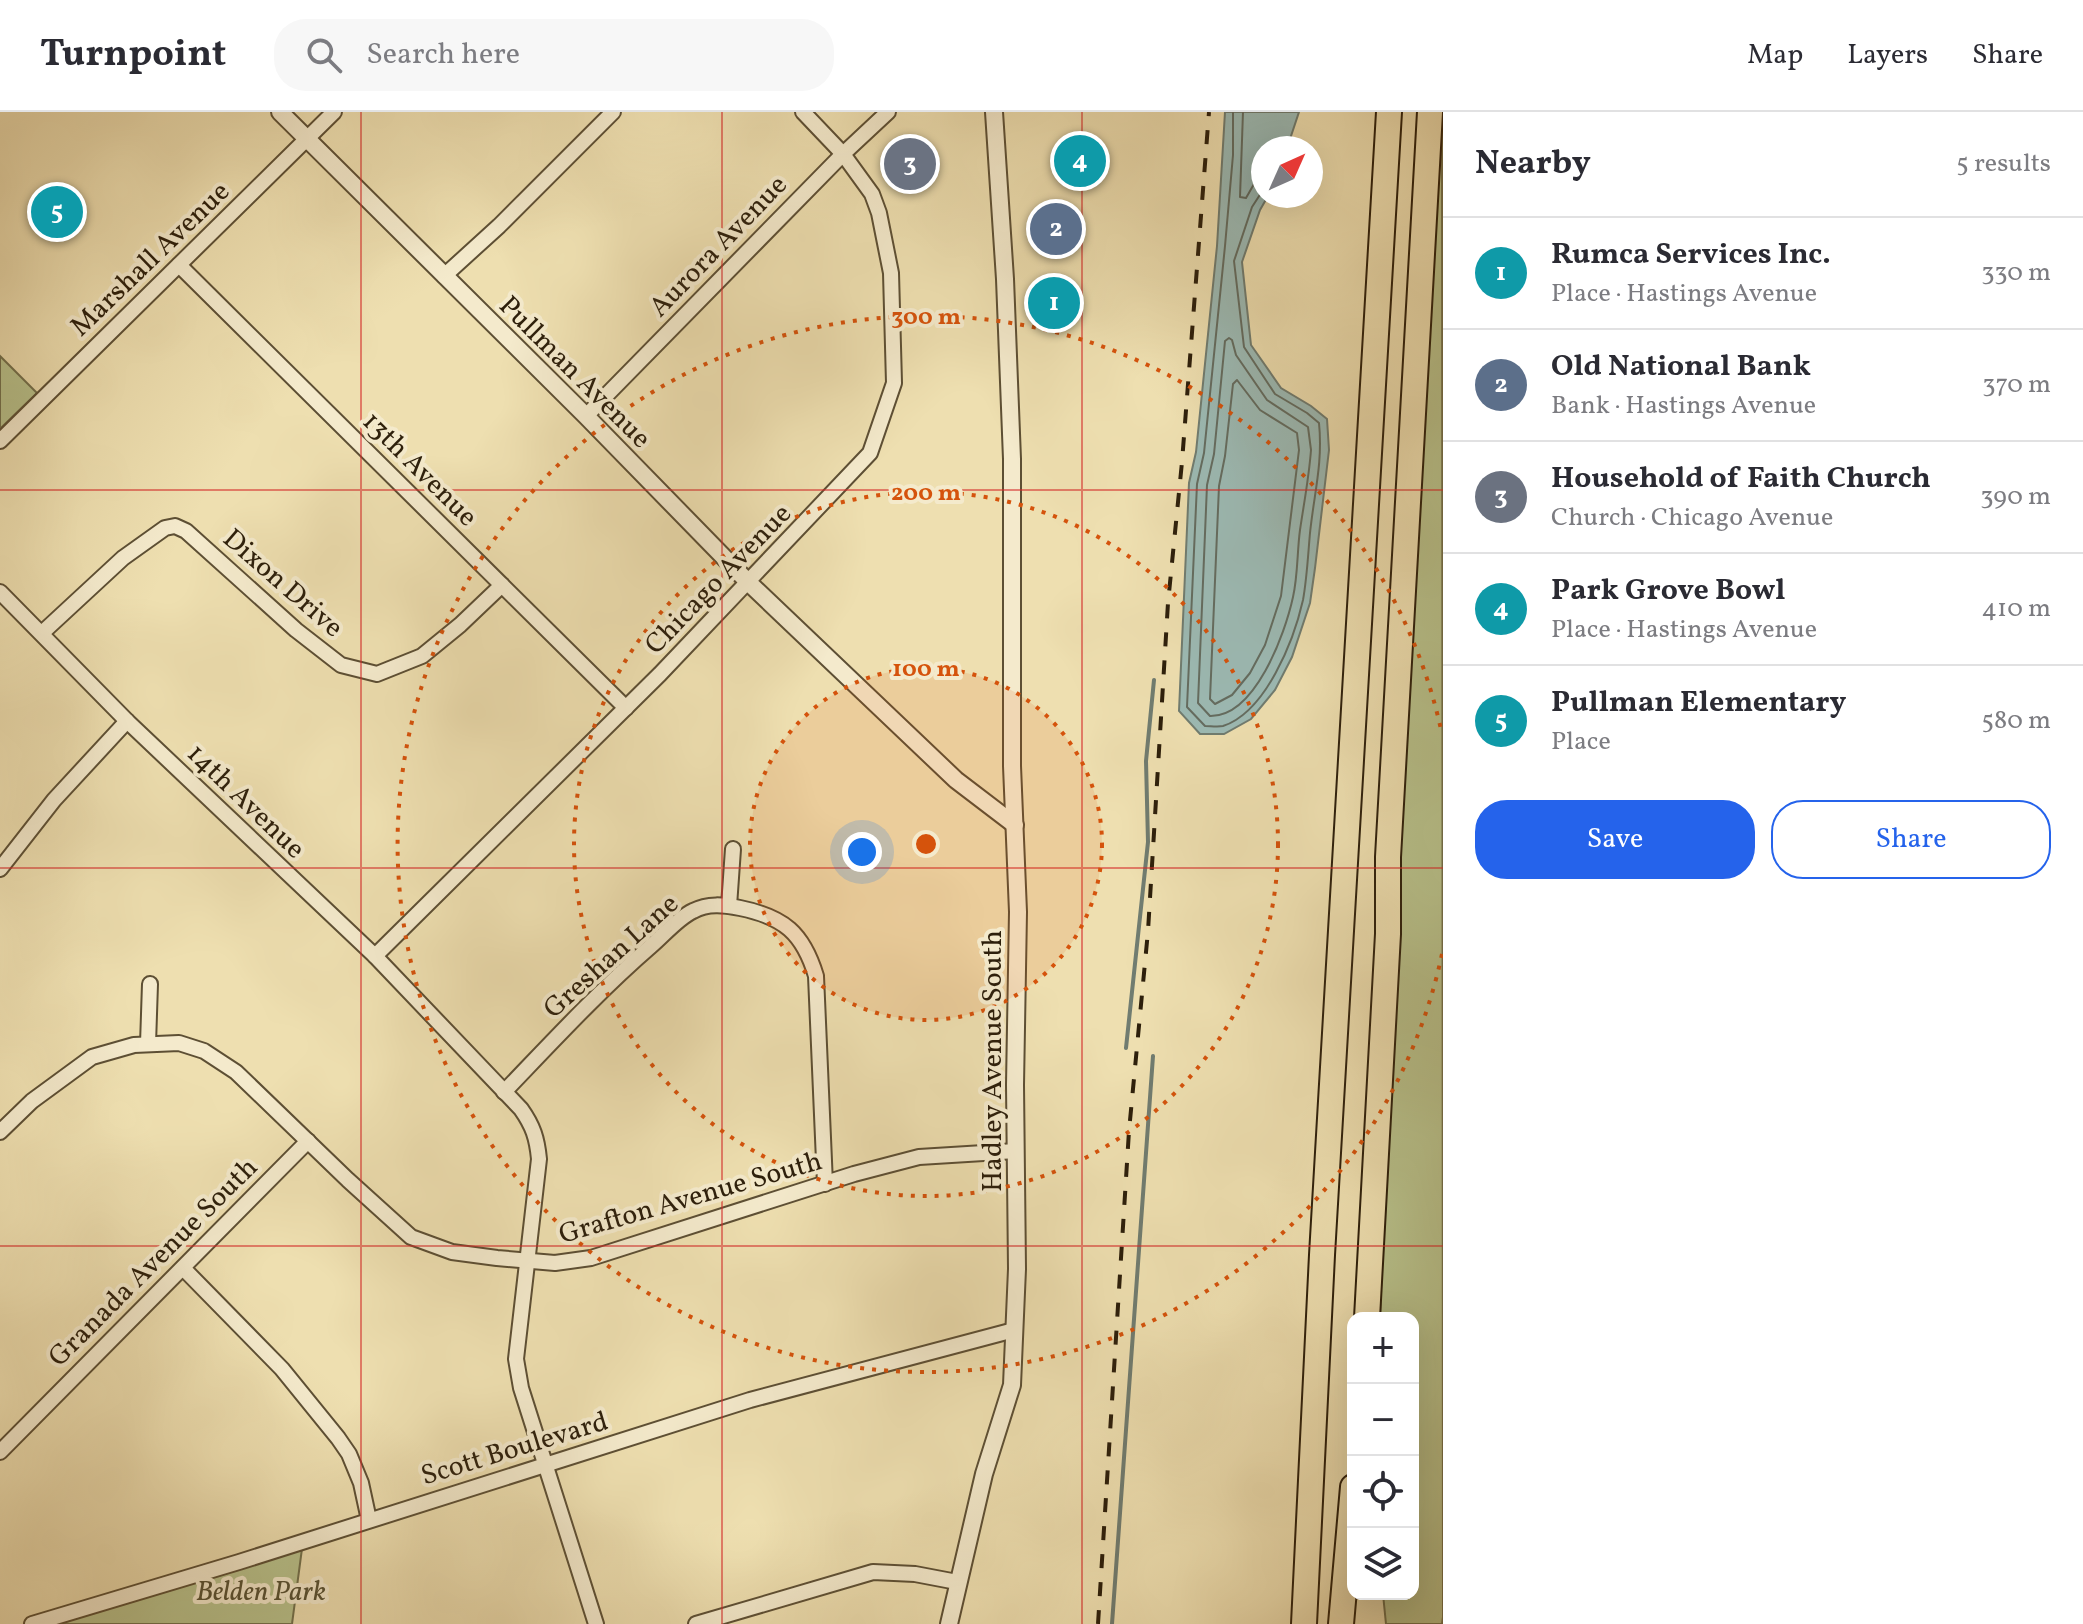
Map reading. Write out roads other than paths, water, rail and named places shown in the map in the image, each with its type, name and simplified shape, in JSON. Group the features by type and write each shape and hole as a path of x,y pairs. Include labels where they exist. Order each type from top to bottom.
{"highway":[{"path":"1304,1624 1322,1255 1389,112"},
{"path":"1367,1312 1388,934 1388,857 1430,112"},
{"path":"1341,1624 1349,1528"}],"street":[{"name":"Pullman Avenue","path":"280,112 749,583 956,780 1015,825"},
{"name":"Marshall Avenue","path":"0,441 334,112"},
{"path":"444,276 499,226 613,112"},
{"name":"Chicago Avenue","path":"375,956 626,708 749,583 870,453 894,383 891,273 872,194 843,154 803,112"},
{"name":"Aurora Avenue","path":"586,416 888,112"},
{"name":"Hadley Avenue South","path":"949,1624 984,1474 1012,1385 1017,1269 1018,912 1012,766 1012,489 1005,279 994,112"},
{"name":"13th Avenue","path":"179,265 626,708"},
{"name":"Dixon Drive","path":"42,633 123,558 165,528 175,526 186,531 296,630 341,665 377,674 422,656 502,585"},
{"name":"14th Avenue","path":"0,592 127,721 375,956 521,1109 537,1137 539,1159 516,1359 521,1388 596,1624"},
{"path":"0,869 54,800 127,721"},
{"path":"729,906 733,849"},
{"name":"Greshan Lane","path":"504,1092 613,979 690,912 707,905 765,913 780,920 808,950 816,976 825,1184"},
{"path":"148,1044 150,984"},
{"name":"Grafton Avenue South","path":"0,1132 32,1101 81,1063 134,1045 179,1043 204,1051 236,1072 411,1237 452,1252 555,1263 591,1258 919,1157 1016,1151"},
{"name":"Granada Avenue South","path":"0,1452 308,1141"},
{"path":"183,1268 282,1369 338,1438 349,1454 361,1483 369,1520"},
{"name":"Scott Boulevard","path":"32,1624 239,1562 750,1400 1014,1330"},
{"path":"696,1624 873,1572 915,1574 957,1582"}],"water":[{"path":"1225,112 1299,112 1291,136 1251,136 1251,208 1261,208 1242,262 1251,345 1281,388 1327,419 1329,450 1310,603 1292,657 1275,690 1251,719 1224,734 1200,734 1179,711 1189,483 1196,452 1217,246"}],"waterway":[{"path":"1126,1048 1148,842 1146,761 1154,680"},
{"path":"1112,1624 1153,1056"}],"railway":[{"path":"1098,1624 1129,1131 1148,931 1168,603 1209,112"}],"place":[{"name":"Park Grove Bowl","path":"1080,161"},
{"name":"Household of Faith Church","path":"910,164"},
{"name":"Pullman Elementary","path":"57,212"},
{"name":"Old National Bank","path":"1056,229"},
{"name":"Rumca Services Inc.","path":"1054,303"}],"park label":[{"name":"Belden Park","path":"261,1590"}]}
